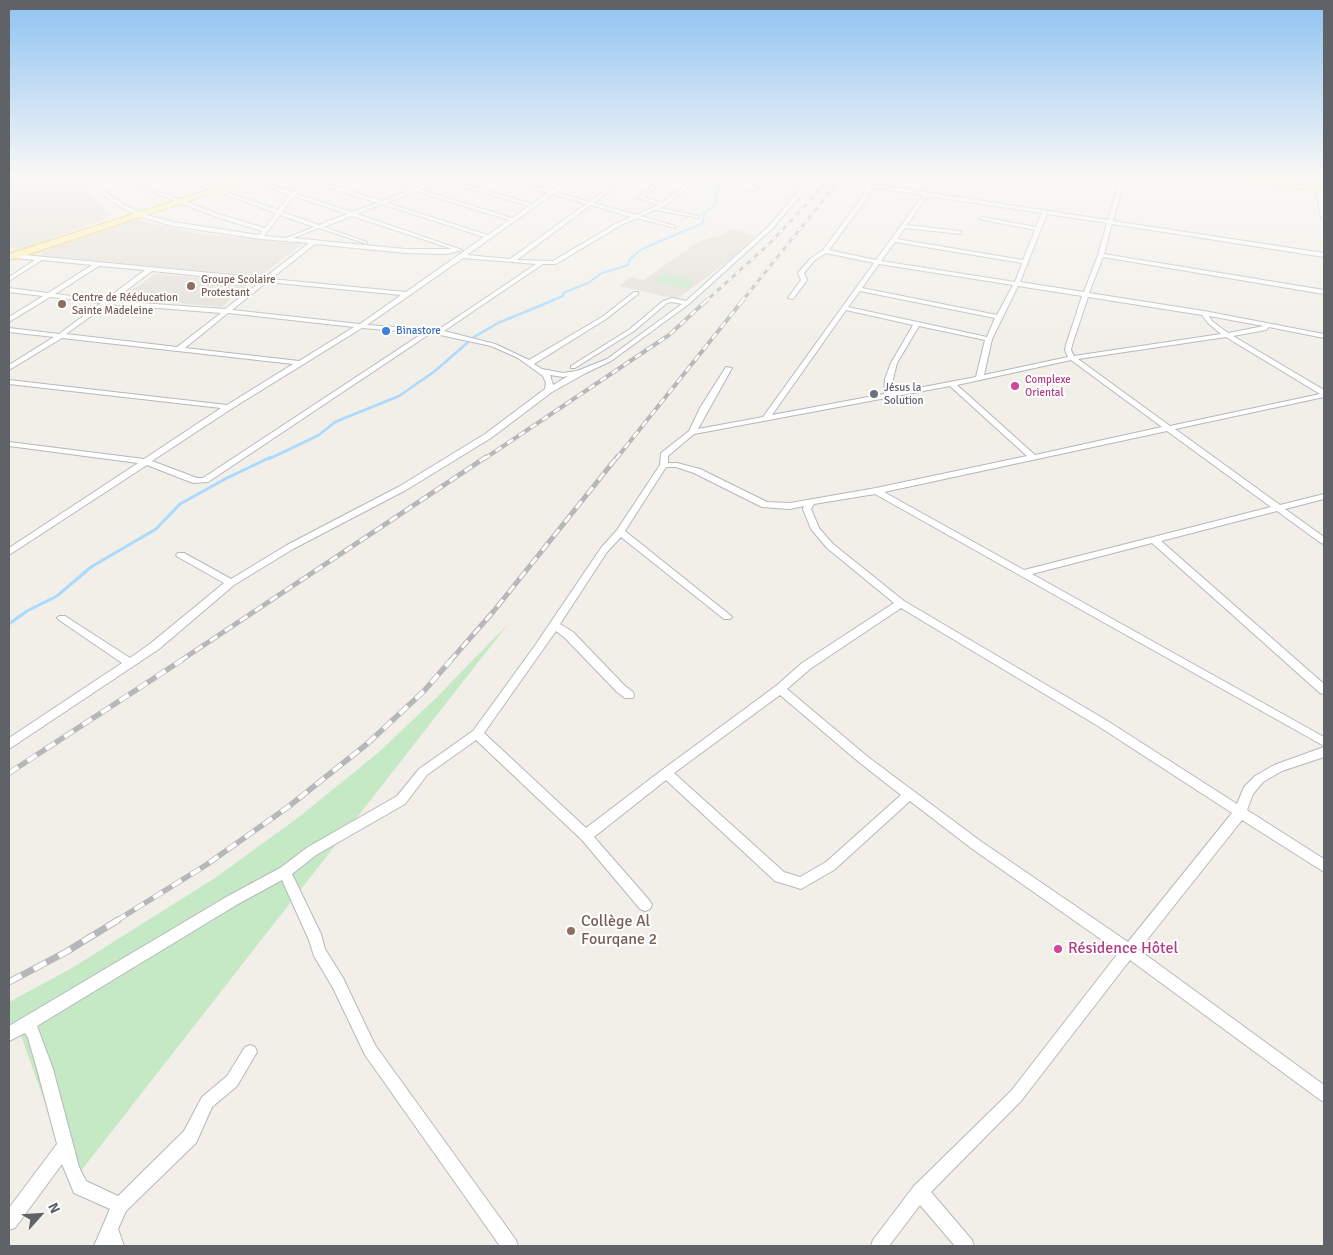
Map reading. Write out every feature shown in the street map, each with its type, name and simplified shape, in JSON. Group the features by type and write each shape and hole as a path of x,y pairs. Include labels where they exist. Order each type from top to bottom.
{"main road":[{"path":"10,257 74,237"}],"street":[{"path":"259,237 382,249 463,253 511,261 541,263 557,262 596,237"},
{"path":"286,239 292,237"},
{"path":"346,237 382,249"},
{"path":"415,237 463,253"},
{"path":"9,552 147,462 228,406 361,326 463,253 489,237"},
{"path":"511,261 545,237"},
{"path":"9,744 155,646 231,583 290,547 366,508 434,469 488,436 549,390 583,371 609,360 687,303 760,237"},
{"path":"791,298 804,280 801,273 813,259 825,251 836,237"},
{"path":"765,419 895,237"},
{"path":"979,378 989,339 1017,283 1035,237"},
{"path":"1106,237 1102,255 1086,294 1068,350 1072,358 1324,541"},
{"path":"1204,237 1324,255"},
{"path":"893,240 1026,262"},
{"path":"179,349 314,242"},
{"path":"825,251 878,262 1204,313 1324,336"},
{"path":"1102,255 1324,292"},
{"path":"10,257 408,294"},
{"path":"9,279 40,260"},
{"path":"439,332 541,263"},
{"path":"9,320 98,264"},
{"path":"9,368 60,336 151,269"},
{"path":"858,289 999,317"},
{"path":"9,290 106,302 226,311 361,326 439,332 506,350 541,371 550,383 549,390"},
{"path":"530,363 604,318 636,294"},
{"path":"574,367 632,330 667,301 675,300 687,303"},
{"path":"844,308 989,339"},
{"path":"1204,313 1210,322 1227,334 1324,394"},
{"path":"888,396 889,379 894,363 917,324"},
{"path":"692,432 952,384 1072,358 1273,327"},
{"path":"9,330 301,362"},
{"path":"9,444 147,462 196,481 209,478 430,331"},
{"path":"9,1034 233,900 285,872 312,851 401,800 423,772 477,734 555,626 604,550 620,532 664,466 664,455 692,432 728,368"},
{"path":"541,371 563,375 583,371"},
{"path":"9,382 228,406"},
{"path":"952,384 1032,456"},
{"path":"664,466 677,465 697,470 766,505 790,506 810,504 1324,394"},
{"path":"876,491 1324,742"},
{"path":"1025,573 1324,496"},
{"path":"810,504 807,509 815,529 830,546 902,603 1102,723 1324,866"},
{"path":"620,532 727,617"},
{"path":"1153,539 1324,690"},
{"path":"181,555 231,583"},
{"path":"586,836 666,773 780,689 806,666 902,603"},
{"path":"62,618 130,663"},
{"path":"555,626 569,636 629,695"},
{"path":"780,689 864,760 975,844 1129,951 1324,1094"},
{"path":"477,734 586,836 645,905"},
{"path":"879,1246 920,1192 1016,1096 1240,813 1248,791 1259,779 1278,768 1324,752"},
{"path":"666,773 780,877 801,883 830,866 910,794"},
{"path":"285,872 316,939 319,951 338,983 370,1050 510,1246"},
{"path":"27,1023 34,1035 45,1069 71,1169 80,1187 120,1205"},
{"path":"102,1246 120,1205 190,1137 207,1102 232,1081 250,1052"},
{"path":"9,1222 65,1146"},
{"path":"920,1192 966,1246"},
{"path":"110,1230 116,1246"}],"shaded area":[{"path":"9,237 55,237 18,249 9,247"},
{"path":"88,237 230,237 302,244 261,276 41,256 42,252"},
{"path":"717,237 754,237 731,259 677,299 619,286 631,277 644,280 699,241"},
{"path":"155,274 251,282 221,307 126,298 123,296"}],"green space":[{"path":"665,274 695,282 685,289 655,281"},
{"path":"508,624 73,1181 20,1033 9,1040 9,1002 72,968 215,878 299,817 379,752 437,697"}],"waterway":[{"path":"550,301 563,296 563,293 588,283 602,273 628,265 630,259 642,249 671,237"},
{"path":"269,459 319,435 335,422 399,396 435,371 474,337 498,323 554,300"},
{"path":"9,624 27,611 57,596 91,567 156,529 180,504 227,478 271,457"}],"railway":[{"path":"706,301 776,237"},
{"path":"742,301 794,237"},
{"path":"484,459 669,335 707,300"},
{"path":"616,459 743,300"},
{"path":"180,661 486,457"},
{"path":"450,661 493,612 617,457"},
{"path":"9,773 182,660"},
{"path":"116,921 206,865 288,807 367,744 424,691 451,660"},
{"path":"9,982 66,952 118,920"}],"place":[{"name":"Groupe Scolaire Protestant","path":"191,286"},
{"name":"Centre de Rééducation Sainte Madeleine","path":"62,304"},
{"name":"Binastore","path":"386,331"},
{"name":"Complexe Oriental","path":"1015,386"},
{"name":"Jésus la Solution","path":"874,394"},
{"name":"Collège Al Fourqane 2","path":"571,931"},
{"name":"Résidence Hôtel","path":"1058,949"}]}
